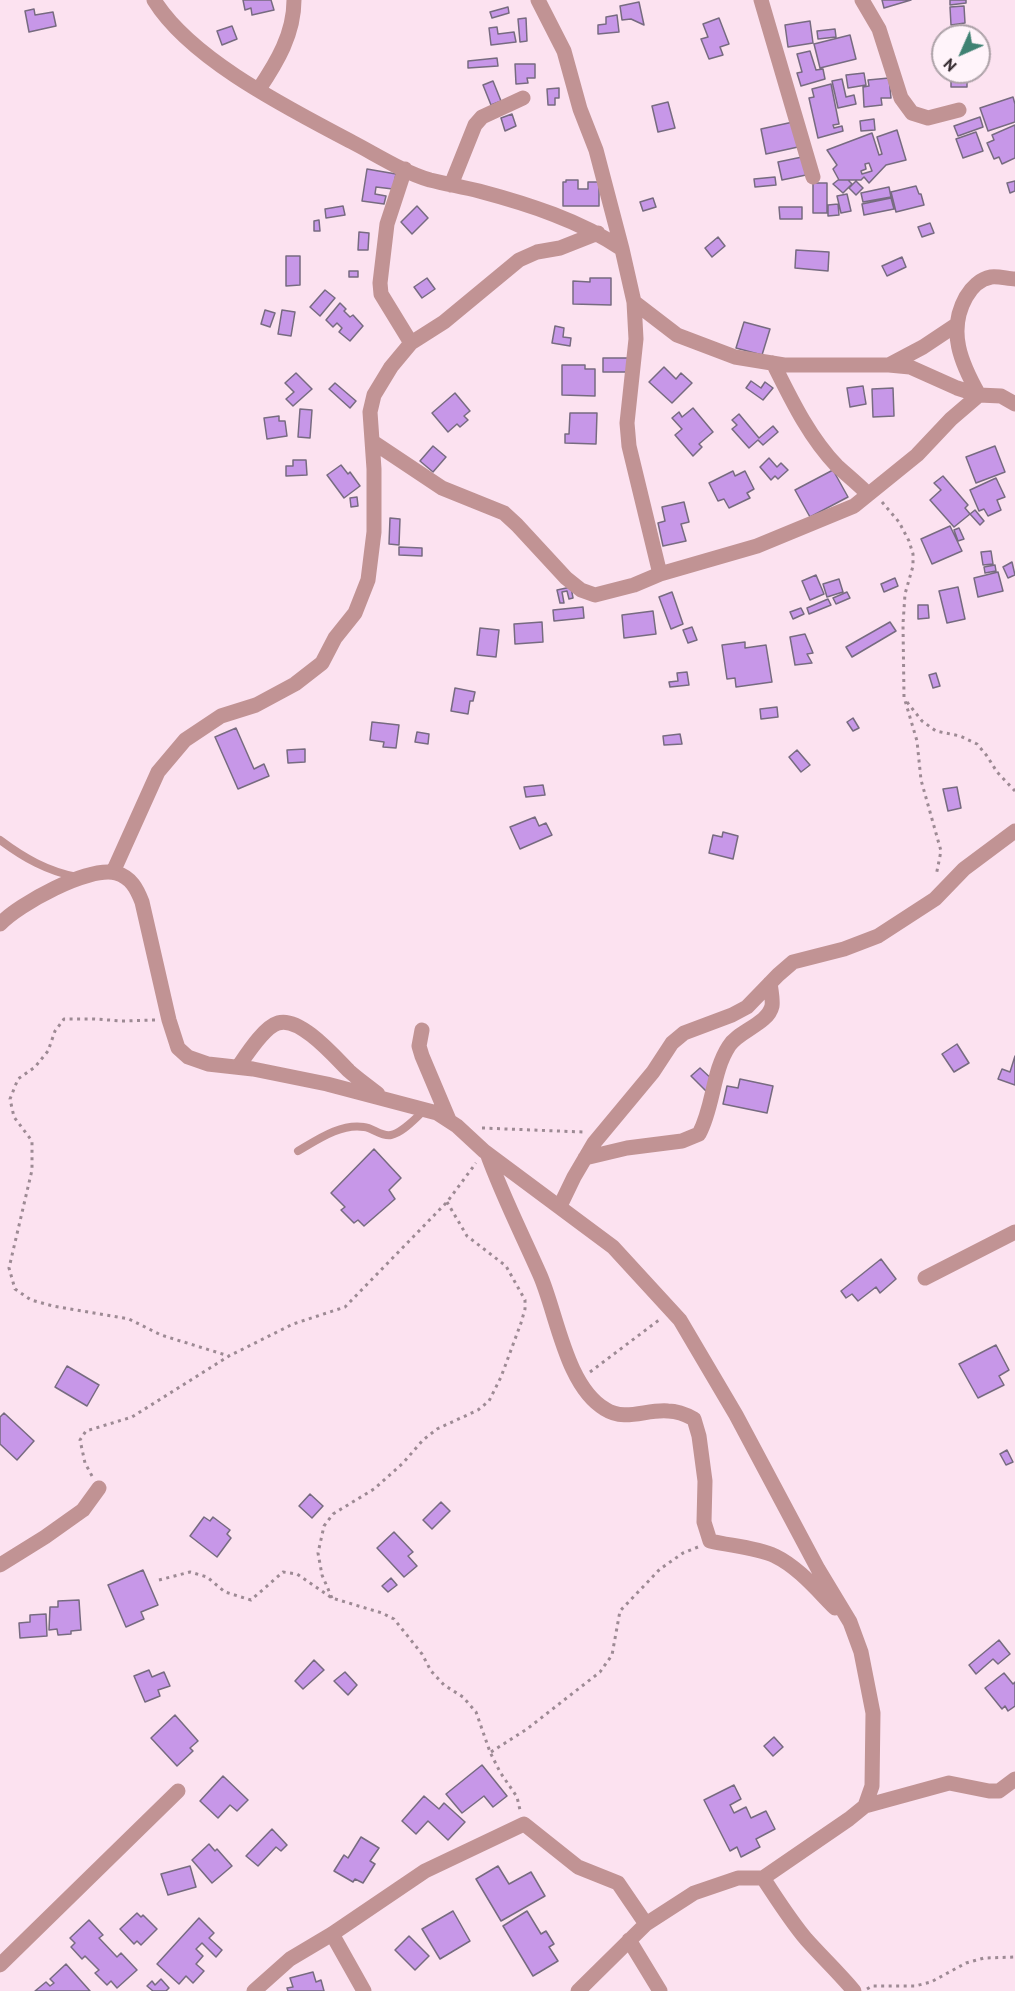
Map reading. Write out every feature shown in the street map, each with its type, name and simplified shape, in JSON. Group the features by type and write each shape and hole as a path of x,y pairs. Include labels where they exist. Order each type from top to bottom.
{"street":[{"path":"154,0 163,15 192,44 226,69 339,135 428,179 480,191 532,207 598,233 622,249"},
{"path":"259,89 279,59 294,18 294,0"},
{"path":"538,0 564,51 580,109 596,150 634,302 636,339 627,423 629,446 660,574"},
{"path":"761,0 813,177"},
{"path":"862,0 879,29 901,98 912,113 928,118 959,110"},
{"path":"450,184 475,125 482,117 524,98"},
{"path":"405,169 387,224 380,283 381,294 411,343"},
{"path":"113,872 158,772 186,740 221,716 256,705 295,684 322,663 335,638 355,613 368,579 374,532 373,442 370,412 374,395 391,367 411,343 444,322 519,260 537,252 560,248 598,233"},
{"path":"979,395 966,371 957,345 956,325 961,307 977,283 990,277 1015,279"},
{"path":"634,302 677,335 735,357 773,363 817,366 910,367 957,388 979,395 1001,396 1015,404"},
{"path":"889,365 923,347 956,325"},
{"path":"773,363 793,403 817,441 836,465 871,491"},
{"path":"373,442 442,488 504,513 566,578 581,590 595,595 757,546 854,506 917,454 951,419 979,395"},
{"path":"560,1206 585,1158 653,1072 672,1043 684,1033 747,1007 793,962 844,949 878,936 935,899 964,869 1015,831"},
{"path":"0,924 28,903 80,877 113,872 131,881 142,902 169,1020 178,1048 189,1057 208,1064 238,1067 327,1084 426,1109 453,1123 486,1152 613,1247 672,1310 736,1415 818,1569 850,1622 861,1652 873,1713 872,1786 865,1806"},
{"path":"585,1158 627,1148 682,1141 699,1134 711,1107 724,1054 734,1037 767,1016 772,1006 770,983"},
{"path":"238,1067 265,1033 276,1024 286,1022 311,1035 361,1081 385,1099"},
{"path":"422,1030 419,1046 422,1056 453,1123"},
{"path":"486,1152 501,1191 540,1275 571,1364 579,1380 597,1403 611,1413 628,1415 665,1410 683,1413 694,1419 699,1436 705,1481 704,1522 710,1541 773,1555 790,1565 850,1622"},
{"path":"926,1278 1015,1232"},
{"path":"0,1565 83,1510 99,1488"},
{"path":"578,1991 646,1924 694,1893 738,1878 763,1878 865,1806 949,1783 999,1791 1015,1779"},
{"path":"0,1965 178,1791"},
{"path":"254,1991 290,1959 332,1934 425,1871 524,1824 578,1867 618,1883 646,1924"},
{"path":"763,1878 806,1938 854,1991"},
{"path":"332,1934 364,1991"},
{"path":"629,1940 660,1991"}],"lane":[{"path":"0,840 22,857 46,869 80,877"},
{"path":"298,1151 329,1134 354,1126 391,1135 426,1109"}],"path":[{"path":"871,491 898,522 909,541 913,554 913,566 905,594 903,624 904,698 917,741 921,780 941,851 936,874 935,899"},
{"path":"904,698 922,721 936,731 960,736 976,744 997,772 1015,790"},
{"path":"169,1020 64,1019 55,1031 48,1051 35,1067 18,1080 10,1099 14,1117 32,1141 32,1170 9,1268 15,1289 31,1300 129,1319 161,1335 229,1356"},
{"path":"453,1123 603,1133"},
{"path":"99,1488 85,1462 80,1440 86,1431 132,1417 229,1356 292,1324 345,1307 447,1202 486,1152"},
{"path":"332,1598 322,1575 318,1553 324,1526 333,1515 374,1489 437,1429 478,1410 489,1401 501,1377 521,1323 525,1300 506,1266 467,1236 447,1202"},
{"path":"579,1380 672,1310"},
{"path":"490,1752 527,1729 600,1672 612,1655 620,1611 660,1569 683,1553 710,1541"},
{"path":"159,1581 190,1572 207,1577 225,1592 251,1600 283,1572 297,1574 332,1598 394,1619 422,1654 430,1671 444,1685 463,1697 476,1712 490,1752 517,1797 524,1824"},
{"path":"863,1991 872,1986 915,1986 931,1982 966,1963 984,1958 1015,1957"}],"building":[{"path":"243,0 271,0 274,10 252,15 251,8 245,10"},
{"path":"882,0 911,0 884,8"},
{"path":"950,0 966,0 966,3 950,5"},
{"path":"639,2 644,25 631,19 622,20 620,6"},
{"path":"964,6 965,23 951,24 950,7"},
{"path":"508,7 509,13 492,18 490,12"},
{"path":"34,9 35,15 53,12 56,26 29,32 25,11"},
{"path":"617,15 619,32 598,34 598,25 606,24 606,17"},
{"path":"526,18 527,41 520,42 518,19"},
{"path":"719,18 729,44 720,47 723,55 709,59 701,39 708,37 703,24"},
{"path":"810,21 813,43 788,47 785,25"},
{"path":"232,26 237,39 222,45 217,31"},
{"path":"497,27 498,34 514,32 516,42 491,45 489,28"},
{"path":"835,29 836,37 818,39 817,31"},
{"path":"850,35 856,59 820,68 814,44"},
{"path":"810,51 816,70 823,69 825,79 801,86 797,73 802,72 797,54"},
{"path":"497,58 498,66 468,68 468,61"},
{"path":"515,64 535,64 535,78 527,78 528,83 516,84"},
{"path":"864,73 866,85 848,88 846,75"},
{"path":"889,78 891,98 881,98 882,105 864,107 863,87 869,86 868,80"},
{"path":"842,79 846,97 854,95 856,104 838,108 832,81"},
{"path":"493,81 501,101 491,105 483,85"},
{"path":"831,84 839,124 833,125 834,128 842,126 843,131 818,138 809,98 814,97 812,89"},
{"path":"951,84 967,84 967,87 951,87"},
{"path":"559,88 559,98 555,98 555,105 548,105 547,89"},
{"path":"1013,97 1015,122 988,131 980,108"},
{"path":"668,102 675,128 658,132 652,106"},
{"path":"512,114 516,126 505,131 501,118"},
{"path":"980,117 983,127 958,136 954,126"},
{"path":"874,119 875,130 861,131 860,121"},
{"path":"793,122 798,147 766,154 761,129"},
{"path":"1015,125 1015,158 1002,164 999,157 994,159 987,143 994,140 992,135"},
{"path":"897,130 906,160 886,165 869,183 864,177 861,180 839,180 833,169 837,165 827,150 872,133 879,155 882,154 877,137","holes":["869,163 872,171 862,174 861,171 866,169 865,164"]},
{"path":"976,132 983,151 963,158 956,139"},
{"path":"802,157 806,175 782,180 778,162"},
{"path":"367,169 396,174 393,189 376,187 375,194 386,196 384,204 362,201"},
{"path":"775,177 776,185 755,187 754,179"},
{"path":"578,180 578,189 588,189 588,182 599,182 599,206 563,206 563,182"},
{"path":"838,180 848,180 852,184 843,193 833,184"},
{"path":"856,181 863,188 856,195 849,188"},
{"path":"1015,181 1015,191 1010,193 1007,183"},
{"path":"813,183 827,183 827,213 813,213"},
{"path":"916,186 924,205 896,212 891,192"},
{"path":"889,187 891,197 863,202 861,193"},
{"path":"847,194 851,211 841,213 837,196"},
{"path":"653,198 656,207 643,211 640,202"},
{"path":"891,198 894,209 864,215 862,204"},
{"path":"838,204 839,215 828,216 828,205"},
{"path":"343,206 345,215 326,218 325,209"},
{"path":"417,206 428,218 412,234 401,222"},
{"path":"779,207 802,207 802,219 780,219"},
{"path":"319,220 320,231 314,231 314,221"},
{"path":"930,223 934,233 922,237 918,227"},
{"path":"359,232 369,233 368,250 358,250"},
{"path":"718,237 725,246 712,257 705,248"},
{"path":"796,250 829,252 828,271 795,268"},
{"path":"286,256 300,256 300,285 286,286"},
{"path":"902,257 906,267 887,276 882,266"},
{"path":"349,271 358,271 358,277 349,277"},
{"path":"427,278 435,289 422,298 414,287"},
{"path":"590,278 611,278 611,305 573,304 573,281 590,282"},
{"path":"325,290 335,298 320,316 310,307"},
{"path":"340,303 350,317 353,315 363,326 350,341 339,332 342,328 337,323 333,327 326,320"},
{"path":"265,310 275,313 270,327 261,324"},
{"path":"282,310 295,312 291,336 278,334"},
{"path":"744,322 770,329 762,355 736,348"},
{"path":"555,326 564,328 563,337 571,338 570,346 552,343"},
{"path":"603,358 628,358 629,372 603,372"},
{"path":"562,365 585,365 585,369 595,369 595,396 562,395"},
{"path":"664,367 676,379 681,373 692,383 672,403 649,382"},
{"path":"296,373 312,389 293,406 286,399 294,392 285,383"},
{"path":"751,381 761,388 765,382 773,388 763,400 746,388"},
{"path":"335,383 356,401 350,408 329,389"},
{"path":"863,386 866,404 850,407 847,388"},
{"path":"893,388 894,416 873,417 872,389"},
{"path":"455,393 470,411 464,416 468,420 460,427 457,424 448,432 432,413"},
{"path":"693,408 713,432 699,444 702,447 693,456 675,435 682,429 672,418 679,412 682,417"},
{"path":"300,409 312,410 310,438 298,437"},
{"path":"570,413 597,413 596,444 565,443 565,434 569,434"},
{"path":"739,414 759,438 773,426 778,432 763,445 758,440 749,448 732,429 737,425 732,420"},
{"path":"279,416 279,421 285,421 287,436 267,439 264,418"},
{"path":"433,446 446,457 433,472 420,461"},
{"path":"995,446 1005,472 976,483 966,457"},
{"path":"769,458 777,467 781,463 788,470 778,479 775,476 771,480 760,467"},
{"path":"293,460 306,460 307,475 286,476 286,466 293,466"},
{"path":"341,465 348,474 350,472 360,486 344,498 327,475"},
{"path":"833,470 848,497 810,517 795,490"},
{"path":"733,471 735,476 745,471 754,489 747,493 750,498 729,508 724,499 718,501 709,483"},
{"path":"943,476 968,505 965,508 970,514 954,527 930,500 941,490 934,483"},
{"path":"996,478 1005,497 997,500 1001,510 988,516 984,509 979,511 970,490"},
{"path":"357,497 358,506 351,507 350,498"},
{"path":"684,502 689,522 681,524 686,541 663,546 658,523 665,521 662,507"},
{"path":"975,510 984,521 980,525 970,514"},
{"path":"390,518 400,519 399,545 389,544"},
{"path":"950,526 962,551 932,564 921,539"},
{"path":"959,528 964,539 958,541 954,530"},
{"path":"399,547 422,548 422,556 399,555"},
{"path":"991,551 993,564 983,565 981,552"},
{"path":"1012,562 1015,575 1008,578 1003,567"},
{"path":"995,565 996,571 985,573 984,567"},
{"path":"998,572 1003,591 978,597 974,578"},
{"path":"816,575 824,594 810,600 802,581"},
{"path":"895,578 898,586 884,592 881,584"},
{"path":"839,579 843,592 827,597 823,584"},
{"path":"571,587 573,598 569,599 567,591 562,592 564,603 560,603 557,590"},
{"path":"958,587 965,619 947,623 939,591"},
{"path":"672,592 683,624 671,629 659,597"},
{"path":"847,592 850,598 836,604 833,598"},
{"path":"828,599 831,605 809,614 807,608"},
{"path":"918,605 928,605 929,618 918,619"},
{"path":"583,607 584,618 554,621 553,610"},
{"path":"801,608 804,614 793,619 790,612"},
{"path":"653,611 656,634 624,638 622,615"},
{"path":"542,622 543,642 515,644 514,624"},
{"path":"890,622 896,631 852,657 846,647"},
{"path":"692,627 697,640 688,643 683,630"},
{"path":"480,628 499,630 496,657 477,655"},
{"path":"805,634 813,653 807,654 812,663 795,665 790,637"},
{"path":"745,642 745,648 766,645 772,682 736,687 735,678 727,679 722,645"},
{"path":"687,672 689,685 670,687 669,682 678,681 677,673"},
{"path":"936,673 940,686 933,688 929,675"},
{"path":"455,688 475,692 473,701 470,701 468,714 451,711"},
{"path":"777,707 778,717 761,719 760,709"},
{"path":"853,718 859,728 853,731 847,722"},
{"path":"372,722 399,725 396,748 383,747 384,742 370,740"},
{"path":"236,728 254,769 264,764 269,776 238,789 215,737"},
{"path":"417,732 429,734 428,744 415,742"},
{"path":"680,734 682,744 664,745 663,736"},
{"path":"305,749 305,762 288,763 287,750"},
{"path":"797,750 810,765 801,772 789,757"},
{"path":"543,785 545,795 526,797 524,787"},
{"path":"957,787 961,808 948,811 943,789"},
{"path":"535,817 539,826 546,823 552,835 520,849 510,827"},
{"path":"723,832 738,836 733,859 709,853 713,835 722,837"},
{"path":"957,1044 969,1063 954,1072 942,1054"},
{"path":"1015,1056 1015,1085 998,1079 1002,1069 1010,1072"},
{"path":"700,1068 715,1082 706,1091 691,1076"},
{"path":"740,1079 773,1086 767,1113 723,1104 727,1086 738,1088"},
{"path":"374,1149 401,1178 389,1190 395,1199 364,1226 358,1220 354,1223 341,1210 345,1207 331,1193"},
{"path":"881,1259 896,1279 880,1293 876,1287 858,1301 852,1294 846,1298 841,1291"},
{"path":"996,1345 1009,1370 999,1376 1004,1385 978,1398 959,1364"},
{"path":"67,1366 99,1385 87,1406 55,1387"},
{"path":"4,1413 34,1441 17,1460 0,1444 0,1417"},
{"path":"1007,1450 1013,1462 1006,1465 1000,1454"},
{"path":"310,1494 323,1506 312,1518 299,1506"},
{"path":"441,1502 450,1511 432,1529 423,1520"},
{"path":"204,1517 210,1521 213,1517 230,1530 227,1534 231,1538 217,1557 190,1536"},
{"path":"394,1532 413,1552 408,1556 417,1566 404,1577 377,1548"},
{"path":"143,1570 158,1605 141,1612 144,1619 126,1627 108,1585"},
{"path":"391,1578 397,1585 388,1592 382,1586"},
{"path":"79,1600 81,1630 58,1635 57,1629 49,1630 50,1607 58,1607 58,1601"},
{"path":"46,1614 47,1636 20,1638 19,1623 30,1622 30,1615"},
{"path":"999,1640 1010,1654 998,1664 993,1659 976,1674 969,1665"},
{"path":"314,1660 324,1670 303,1689 295,1681"},
{"path":"149,1670 152,1677 164,1672 170,1686 158,1690 160,1696 145,1702 134,1676"},
{"path":"345,1672 357,1685 348,1695 334,1681"},
{"path":"1004,1673 1013,1684 1015,1682 1015,1706 1008,1711 1005,1706 1002,1709 985,1688"},
{"path":"175,1715 198,1741 190,1748 193,1751 177,1766 151,1738"},
{"path":"774,1737 783,1747 773,1756 764,1746"},
{"path":"482,1765 507,1796 493,1807 484,1796 462,1813 446,1794"},
{"path":"223,1776 248,1800 237,1811 230,1805 218,1818 200,1801"},
{"path":"734,1785 741,1799 730,1805 734,1813 746,1807 751,1818 766,1811 775,1829 756,1839 760,1847 741,1857 737,1847 730,1851 704,1800"},
{"path":"424,1796 439,1809 444,1803 465,1822 448,1840 428,1821 416,1834 402,1821"},
{"path":"272,1829 287,1845 281,1851 276,1847 258,1866 246,1856"},
{"path":"361,1837 379,1848 370,1861 375,1864 363,1883 355,1879 353,1882 334,1871 344,1855 348,1858"},
{"path":"209,1844 215,1851 217,1849 232,1866 212,1883 192,1860"},
{"path":"190,1866 196,1887 168,1895 161,1874"},
{"path":"498,1866 509,1884 531,1872 545,1896 501,1921 476,1879"},
{"path":"453,1911 470,1941 440,1959 422,1929"},
{"path":"527,1911 541,1934 546,1931 554,1944 549,1947 558,1961 533,1976 503,1926"},
{"path":"137,1913 141,1917 143,1915 157,1929 141,1945 137,1941 134,1944 120,1929"},
{"path":"199,1918 214,1933 209,1938 222,1950 216,1957 202,1943 196,1949 203,1956 196,1964 204,1971 193,1983 186,1976 179,1984 157,1964"},
{"path":"89,1920 103,1935 99,1938 117,1957 121,1953 137,1970 117,1988 111,1981 107,1985 95,1973 99,1970 85,1956 82,1959 71,1947 75,1943 70,1938"},
{"path":"409,1936 429,1956 415,1970 395,1950"},
{"path":"66,1964 90,1991 35,1991 46,1982 50,1986 54,1983 50,1979"},
{"path":"313,1972 316,1982 321,1980 324,1991 288,1991 287,1988 293,1987 290,1978"},
{"path":"161,1979 169,1988 166,1991 153,1991 147,1986 152,1981 155,1985"}]}
